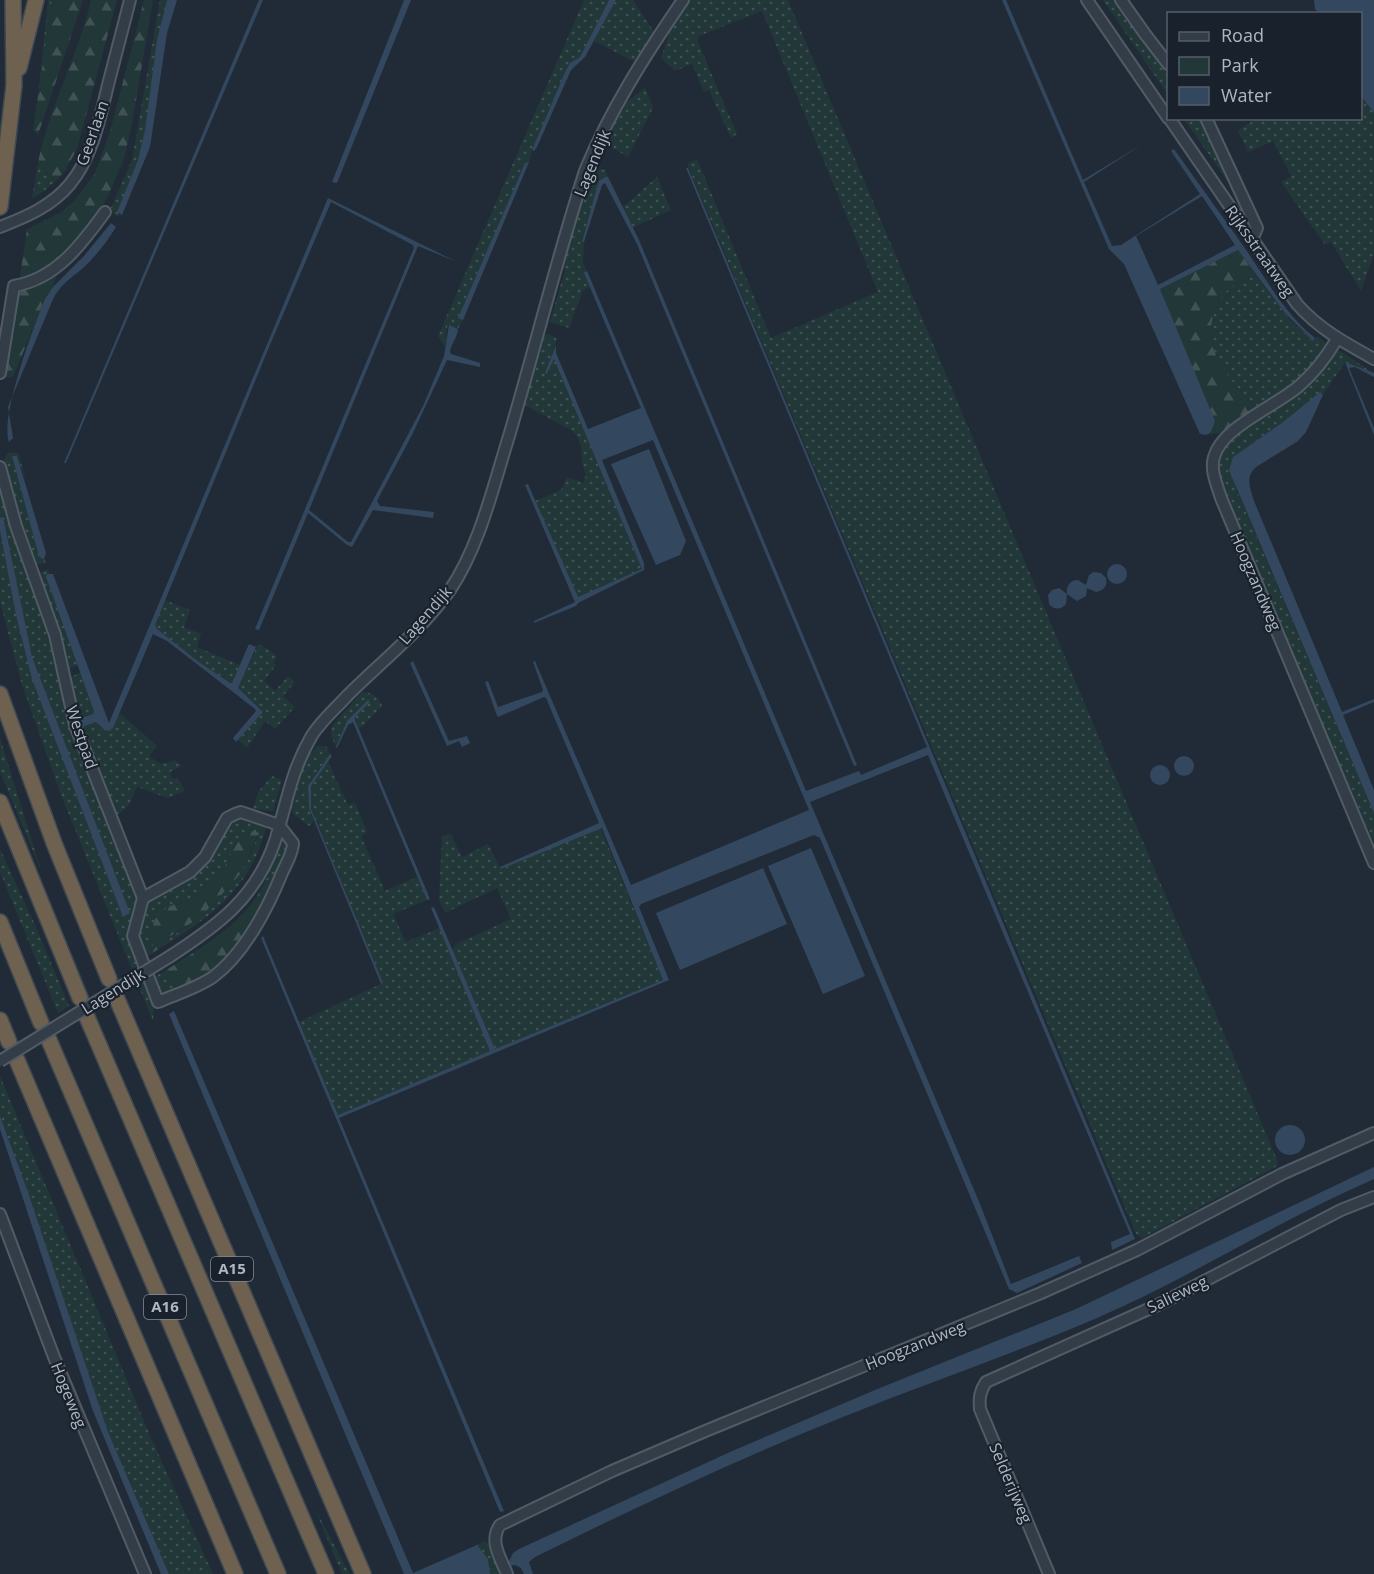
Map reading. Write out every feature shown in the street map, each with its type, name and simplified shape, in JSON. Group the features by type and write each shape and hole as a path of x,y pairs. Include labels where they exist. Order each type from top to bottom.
{"highway":[{"path":"0,207 14,85 13,0"},
{"path":"14,85 36,0"},
{"path":"0,694 50,834 109,979"},
{"path":"0,802 80,998"},
{"path":"0,922 41,1023"},
{"name":"A15","path":"117,999 363,1574"},
{"name":"A16","path":"87,1017 326,1574"},
{"path":"0,1020 9,1042"},
{"name":"A16","path":"49,1040 278,1574"},
{"path":"17,1060 235,1574"}],"street":[{"name":"Geerlaan","path":"0,227 30,215 54,199 70,184 84,161 101,113 130,0"},
{"name":"Lagendijk","path":"0,1061 208,932 228,915 259,876 270,852 296,767 313,734 336,707 434,610 450,590 467,559 477,534 504,452 585,171 640,64 683,0"},
{"name":"Rijksstraatweg","path":"1087,0 1167,115"},
{"path":"1121,0 1167,63"},
{"name":"Rijksstraatweg","path":"1170,120 1297,304 1319,326 1337,339 1374,359"},
{"path":"1207,120 1257,228 1252,239"},
{"path":"0,373 14,286 42,277 60,265 80,247 105,212"},
{"name":"Hoogzandweg","path":"1337,339 1298,387 1234,431 1219,445 1213,459 1213,471 1221,498 1374,863"},
{"name":"Westpad","path":"0,467 16,526 55,635 75,725 143,898"},
{"path":"241,812 279,825 293,847 273,897 234,957 212,977 191,989 158,1002 133,936 143,898 190,872 205,857 227,818 241,812"},
{"name":"Hoogzandweg","path":"507,1574 495,1544 495,1533 500,1525 612,1471 693,1436 1041,1293 1137,1250 1282,1174 1374,1132"},
{"name":"Salieweg","path":"981,1390 986,1382 1162,1303 1341,1210 1374,1197"},
{"name":"Hogeweg","path":"0,1214 58,1367 146,1574"},
{"name":"Selderijweg","path":"981,1390 980,1409 1049,1574"}],"green space":[{"path":"48,0 52,0 38,98"},
{"path":"52,0 83,0 38,135 33,130"},
{"path":"91,0 117,0 77,149 65,171 56,181 38,163 49,122 79,41"},
{"path":"144,0 153,0 124,159 97,216 62,257 53,287 45,299 13,377 5,378 27,229 60,213 74,201 94,175 110,132"},
{"path":"160,0 167,0 157,48 144,140 118,217 110,210 132,160"},
{"path":"584,0 609,0 580,57 570,63 566,70 529,162 525,163 458,318 463,320 458,329 449,325 447,327 445,347 438,336"},
{"path":"616,0 633,0 654,32 635,62 594,41"},
{"path":"689,0 788,0 1278,1162 1277,1166 1142,1238 1136,1234 687,164 697,159 771,338 878,292 762,11 699,36 697,40 737,134 731,138 709,90 704,92 692,64 675,71 661,58 670,32"},
{"path":"1103,0 1120,0 1167,66 1167,94"},
{"path":"645,88 653,108 628,157 608,145 599,160 592,163 624,104"},
{"path":"1362,97 1374,113 1374,254 1361,291 1331,242 1325,245 1281,182 1291,176 1273,141 1248,152 1238,130 1254,120 1362,120"},
{"path":"1185,120 1203,120 1245,206"},
{"path":"38,163 56,181 32,198"},
{"path":"599,169 605,169 608,177 605,177 597,187 582,242 584,242 583,263 587,271 584,273 590,287 583,290 569,328 550,322 587,176"},
{"path":"657,177 671,210 632,228 623,207"},
{"path":"1238,250 1256,275 1238,282 1224,294 1212,320 1211,334 1219,361 1226,373 1256,406 1220,433 1206,435 1211,432 1160,289"},
{"path":"1256,275 1290,320 1313,341 1317,336 1327,344 1301,380 1256,406 1226,373 1214,348 1211,334 1212,320 1224,294 1238,282"},
{"path":"545,334 557,339 546,373 548,374 554,358 642,569 580,598 576,596 535,501 561,490 567,477 583,483 586,475 581,447 572,431 523,404"},
{"path":"1338,350 1374,373 1345,362 1323,395 1320,392 1283,422 1233,457 1237,491 1374,813 1374,844 1225,495 1219,473 1221,454 1230,440"},
{"path":"13,452 19,454 26,482 17,456 12,456 38,553 46,563 35,565 21,530 3,465 6,455"},
{"path":"0,490 48,637 77,747 96,788 135,890 138,904 131,920 129,933 151,992 154,1006 153,1021 61,795 22,685 0,602"},
{"path":"48,569 49,573 46,577 78,665 67,670 35,574"},
{"path":"165,600 190,610 184,627 201,634 197,647 240,665 232,683 199,662 157,629 155,625"},
{"path":"258,644 277,656 274,662 276,665 264,681 275,691 288,676 295,682 283,696 295,707 275,729 265,721 247,748 238,740 263,712 238,688"},
{"path":"81,672 95,711 79,719 69,678"},
{"path":"362,692 375,696 380,700 382,706 359,730 355,717 370,701 346,725 336,747 331,735 332,726"},
{"path":"120,713 157,746 149,756 161,763 175,760 182,766 170,772 173,779 178,778 185,791 168,798 137,787 129,805 115,817 81,729 96,722 113,728"},
{"path":"0,738 41,870 0,772"},
{"path":"318,746 326,746 330,754 310,785 308,801 314,822 309,826 293,814 290,806 304,760"},
{"path":"328,761 348,805 355,802 367,832 361,836 385,891 417,877 427,900 393,914 406,942 440,928 491,1051 338,1115 299,1022 383,983 311,809 311,786"},
{"path":"272,776 282,780 273,811 253,809 258,792"},
{"path":"241,816 267,823 253,863 243,880 217,908 167,944 165,940 196,920 234,881 244,866 259,833 238,840 227,864 211,885 201,893 162,912 152,931 153,947 144,952 137,934 145,907 153,896 193,872 225,825"},
{"path":"600,827 663,980 495,1049 452,949 456,944 511,919 497,888 445,913 439,900 442,837 450,833 462,857 488,844 501,869"},
{"path":"244,832 259,833 241,873 199,918 166,939 167,944 144,958 143,952 153,947 153,930 156,919 162,911 203,892 222,871"},
{"path":"285,841 290,844 273,887 266,880 280,845"},
{"path":"0,849 69,1006 58,1013 0,872"},
{"path":"266,880 273,887 234,952 216,969 179,990 165,971 208,943 235,921 247,909"},
{"path":"165,971 179,990 162,997 154,977"},
{"path":"0,1076 151,1438 213,1574 169,1574 108,1432 28,1192 0,1116"},
{"path":"314,1507 350,1574 342,1574"},
{"path":"486,1541 502,1574 490,1574 488,1559 477,1545"}],"water":[{"path":"167,0 177,0 167,33 150,147 122,215 117,212 138,160 145,130 157,40"},
{"path":"259,0 263,0 66,463 64,463"},
{"path":"404,0 411,0 337,183 332,182"},
{"path":"609,0 616,0 585,57 571,70 537,147 534,151 532,150 566,70 570,63 580,57"},
{"path":"1002,0 1006,0 1083,180 1144,143 1084,182 1112,246 1121,245 1200,194 1171,151 1174,149 1294,318 1315,338 1313,341 1285,313 1238,250 1160,289 1215,421 1211,432 1206,435 1200,434 1124,264 1109,249","holes":["1202,196 1235,245 1158,285 1136,236"]},
{"path":"1314,0 1374,0 1374,113 1362,97 1362,12 1318,12 1315,9"},
{"path":"529,162 463,320 458,318 525,163"},
{"path":"686,168 688,168 1135,1239 1112,1250 1111,1242 1130,1234 928,755 810,802 980,1204 1011,1284 1079,1256 1082,1263 1017,1293 1009,1289 820,838 814,835 641,904 639,907 669,980 339,1118 504,1511 500,1512 261,938 263,936 338,1115 490,1051 431,908 434,907 495,1049 663,980 602,828 501,869 500,867 599,823 546,698 498,717 496,713 485,682 488,681 498,707 542,692 533,662 535,661 631,885 809,810 653,440 602,460 644,563 644,570 576,606 534,623 575,602 525,485 528,484 578,597 642,569 554,359 547,374 545,373 556,345 556,353 588,429 641,408 584,273 587,271 806,791 859,771 861,775 927,747"},
{"path":"608,177 639,240 857,765 854,766 637,244 605,183 602,185 584,242 582,242 599,181"},
{"path":"328,198 457,262 418,246 309,510 348,542 351,542 423,406 444,356 449,325 458,329 451,354 480,363 480,367 447,360 413,433 377,501 380,506 434,512 433,518 373,510 352,547 308,513 259,630 255,629 414,248 413,245 331,202 155,625 199,662 230,683 249,644 256,647 238,688 263,712 236,742 233,738 256,711 255,709 167,641 153,634 113,728 109,731 105,730 96,722 82,727 79,719 93,714 94,711 46,577 47,574 53,574 109,723"},
{"path":"111,223 116,227 101,249 62,286 53,299 13,395 26,350 45,299 53,287 84,256"},
{"path":"1345,362 1374,373 1374,377 1355,367 1349,368 1374,428 1374,435"},
{"path":"1320,392 1323,395 1306,432 1298,441 1256,467 1250,475 1249,483 1254,501 1342,712 1374,699 1374,702 1343,715 1374,790 1374,813 1229,470 1233,457 1283,422"},
{"path":"9,414 13,438 9,442 7,430"},
{"path":"649,449 686,541 680,555 656,565 611,464"},
{"path":"12,456 17,456 46,553 44,559 38,553"},
{"path":"3,517 32,657 130,913 123,917 32,679 16,615 0,530 0,518"},
{"path":"1113,564 1121,564 1127,570 1127,578 1121,584 1113,584 1107,578 1107,570"},
{"path":"1094,572 1101,573 1106,578 1103,589 1096,592 1087,588 1086,596 1077,601 1067,594 1071,582 1078,580 1086,585 1089,575"},
{"path":"1059,588 1067,594 1066,604 1062,607 1055,608 1049,604 1048,595 1052,590"},
{"path":"413,661 449,741 467,736 470,743 462,747 459,741 447,746 410,663"},
{"path":"368,700 370,702 355,717 355,720 430,899 427,900 353,722 348,725 336,747 347,721"},
{"path":"330,754 332,756 311,786 311,809 383,983 381,984 309,808 308,786"},
{"path":"1180,756 1188,756 1194,762 1194,770 1188,776 1180,776 1174,770 1174,762"},
{"path":"1156,765 1164,765 1170,771 1170,779 1164,785 1156,785 1150,779 1150,771"},
{"path":"811,848 865,976 823,994 768,866"},
{"path":"763,868 787,924 680,970 656,913"},
{"path":"174,1011 413,1573 477,1545 488,1559 490,1574 404,1574 169,1014"},
{"path":"0,1116 28,1192 108,1432 169,1574 161,1574 93,1411 0,1129"},
{"path":"1290,1125 1301,1129 1305,1140 1301,1151 1290,1155 1279,1151 1275,1140 1279,1129"},
{"path":"1374,1167 1374,1179 1304,1212 1132,1302 1034,1344 804,1433 688,1484 535,1557 529,1562 533,1574 524,1574 521,1568 515,1565 509,1566 508,1563 513,1553 519,1549 730,1452 875,1390 1076,1309"}]}
